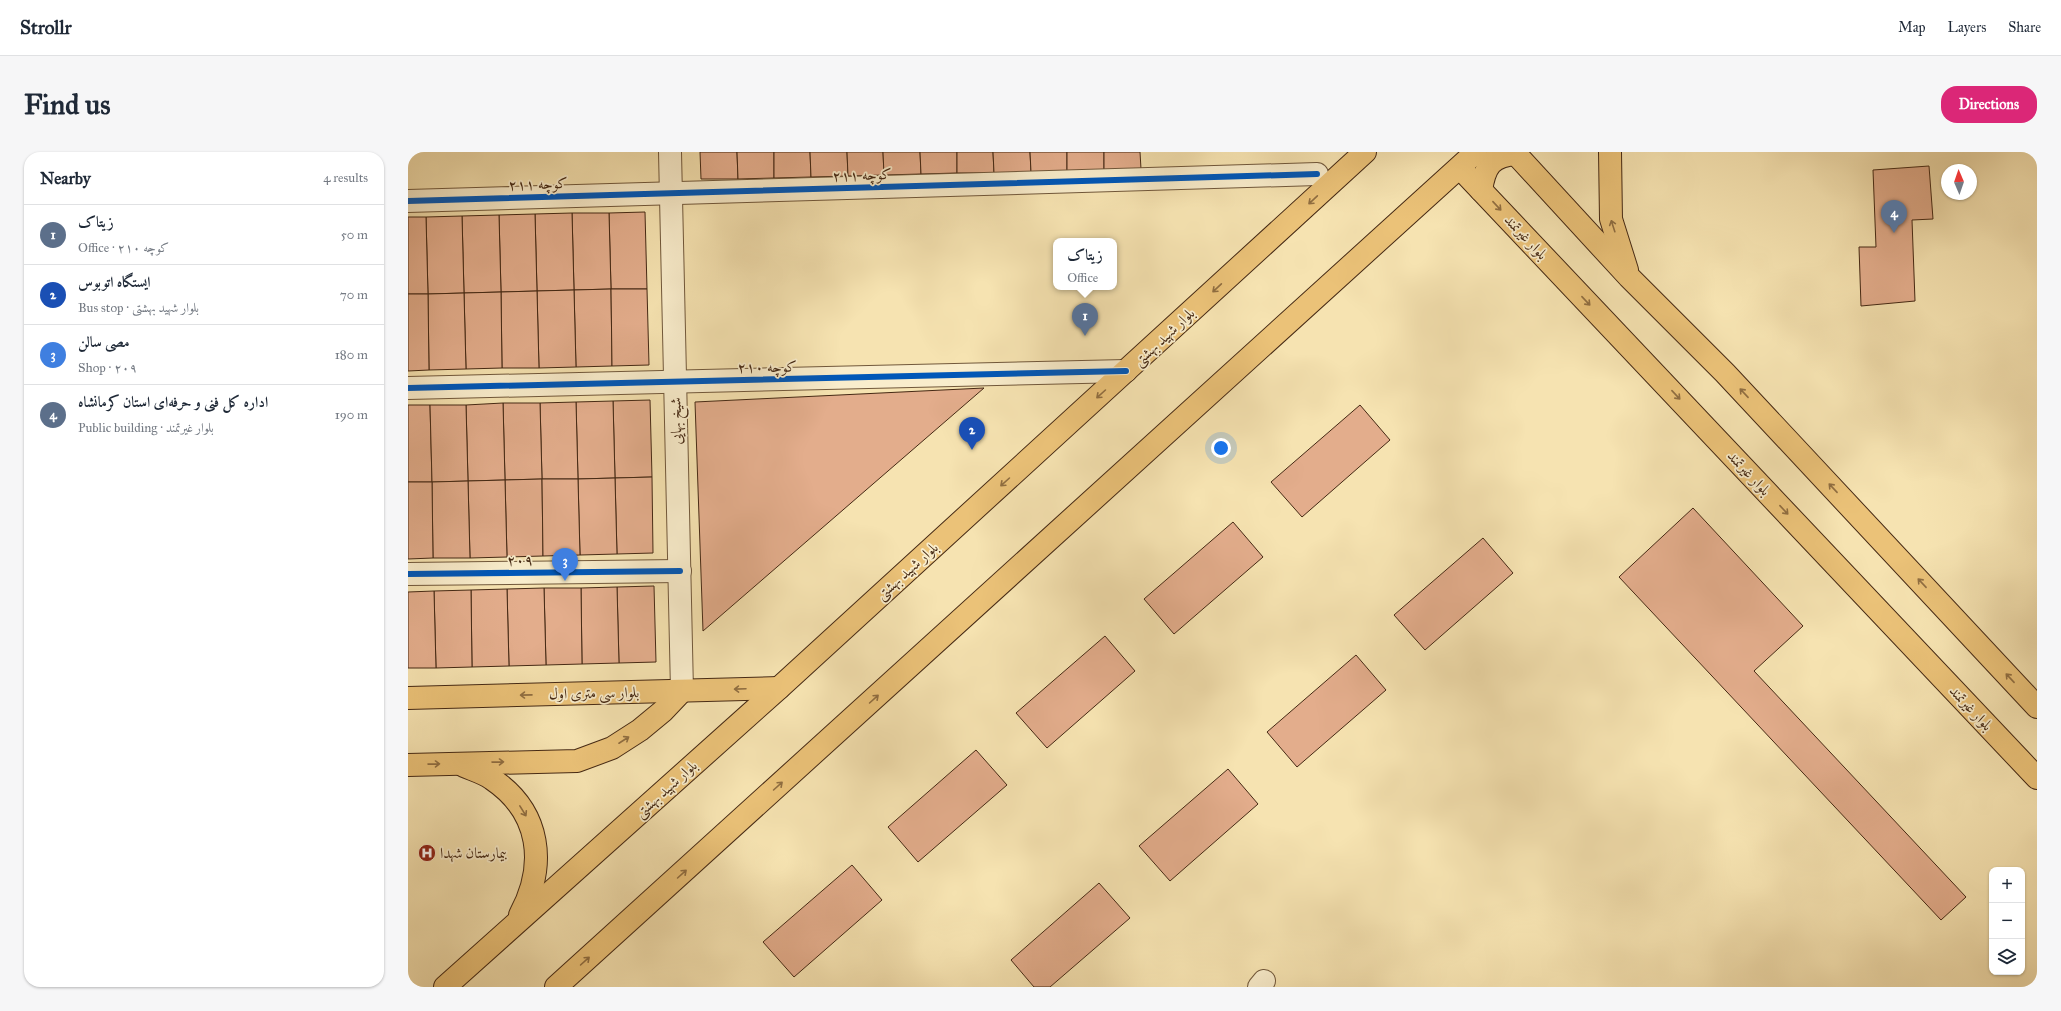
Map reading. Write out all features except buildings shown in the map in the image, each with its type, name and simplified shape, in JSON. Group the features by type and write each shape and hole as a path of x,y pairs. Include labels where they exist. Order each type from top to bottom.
{"main road":[{"name":"بلوار شهید بهشتی","path":"445,987 779,688 1365,152"},
{"path":"556,987 1476,152"},
{"path":"1610,152 1611,219 1629,277"},
{"path":"1481,190 1484,173 1491,163 1503,155 1515,153 1629,277 1725,373 2037,707"},
{"name":"بلوار غیرتمند","path":"1460,168 2037,778"},
{"name":"بلوار سی متری اول","path":"408,698 779,688"},
{"path":"408,765 577,761 612,748 640,730 663,711 682,690"},
{"path":"459,763 492,778 506,791 521,806 534,834 536,855 535,875 527,902 515,924"}],"street":[{"name":"شیخ بهایی","path":"670,152 682,690"},
{"name":"کوچه ۲۱۱","path":"408,201 1317,174"},
{"name":"کوچه ۲۱۰","path":"408,388 1126,371"},
{"name":"۲۰۹","path":"408,574 680,571"}],"cycle path":[{"path":"408,201 1317,174"},
{"path":"408,388 1126,371"},
{"path":"408,574 680,571"}],"place":[{"name":"اداره کل فنی و حرفه‌ای استان کرمانشاه","path":"1894,233"},
{"name":"زیتاک","path":"1085,336"},
{"name":"ایستگاه اتوبوس","path":"972,450"},
{"name":"مصی سالن","path":"565,581"},
{"name":"بیمارستان شهدا","path":"427,853"}]}
